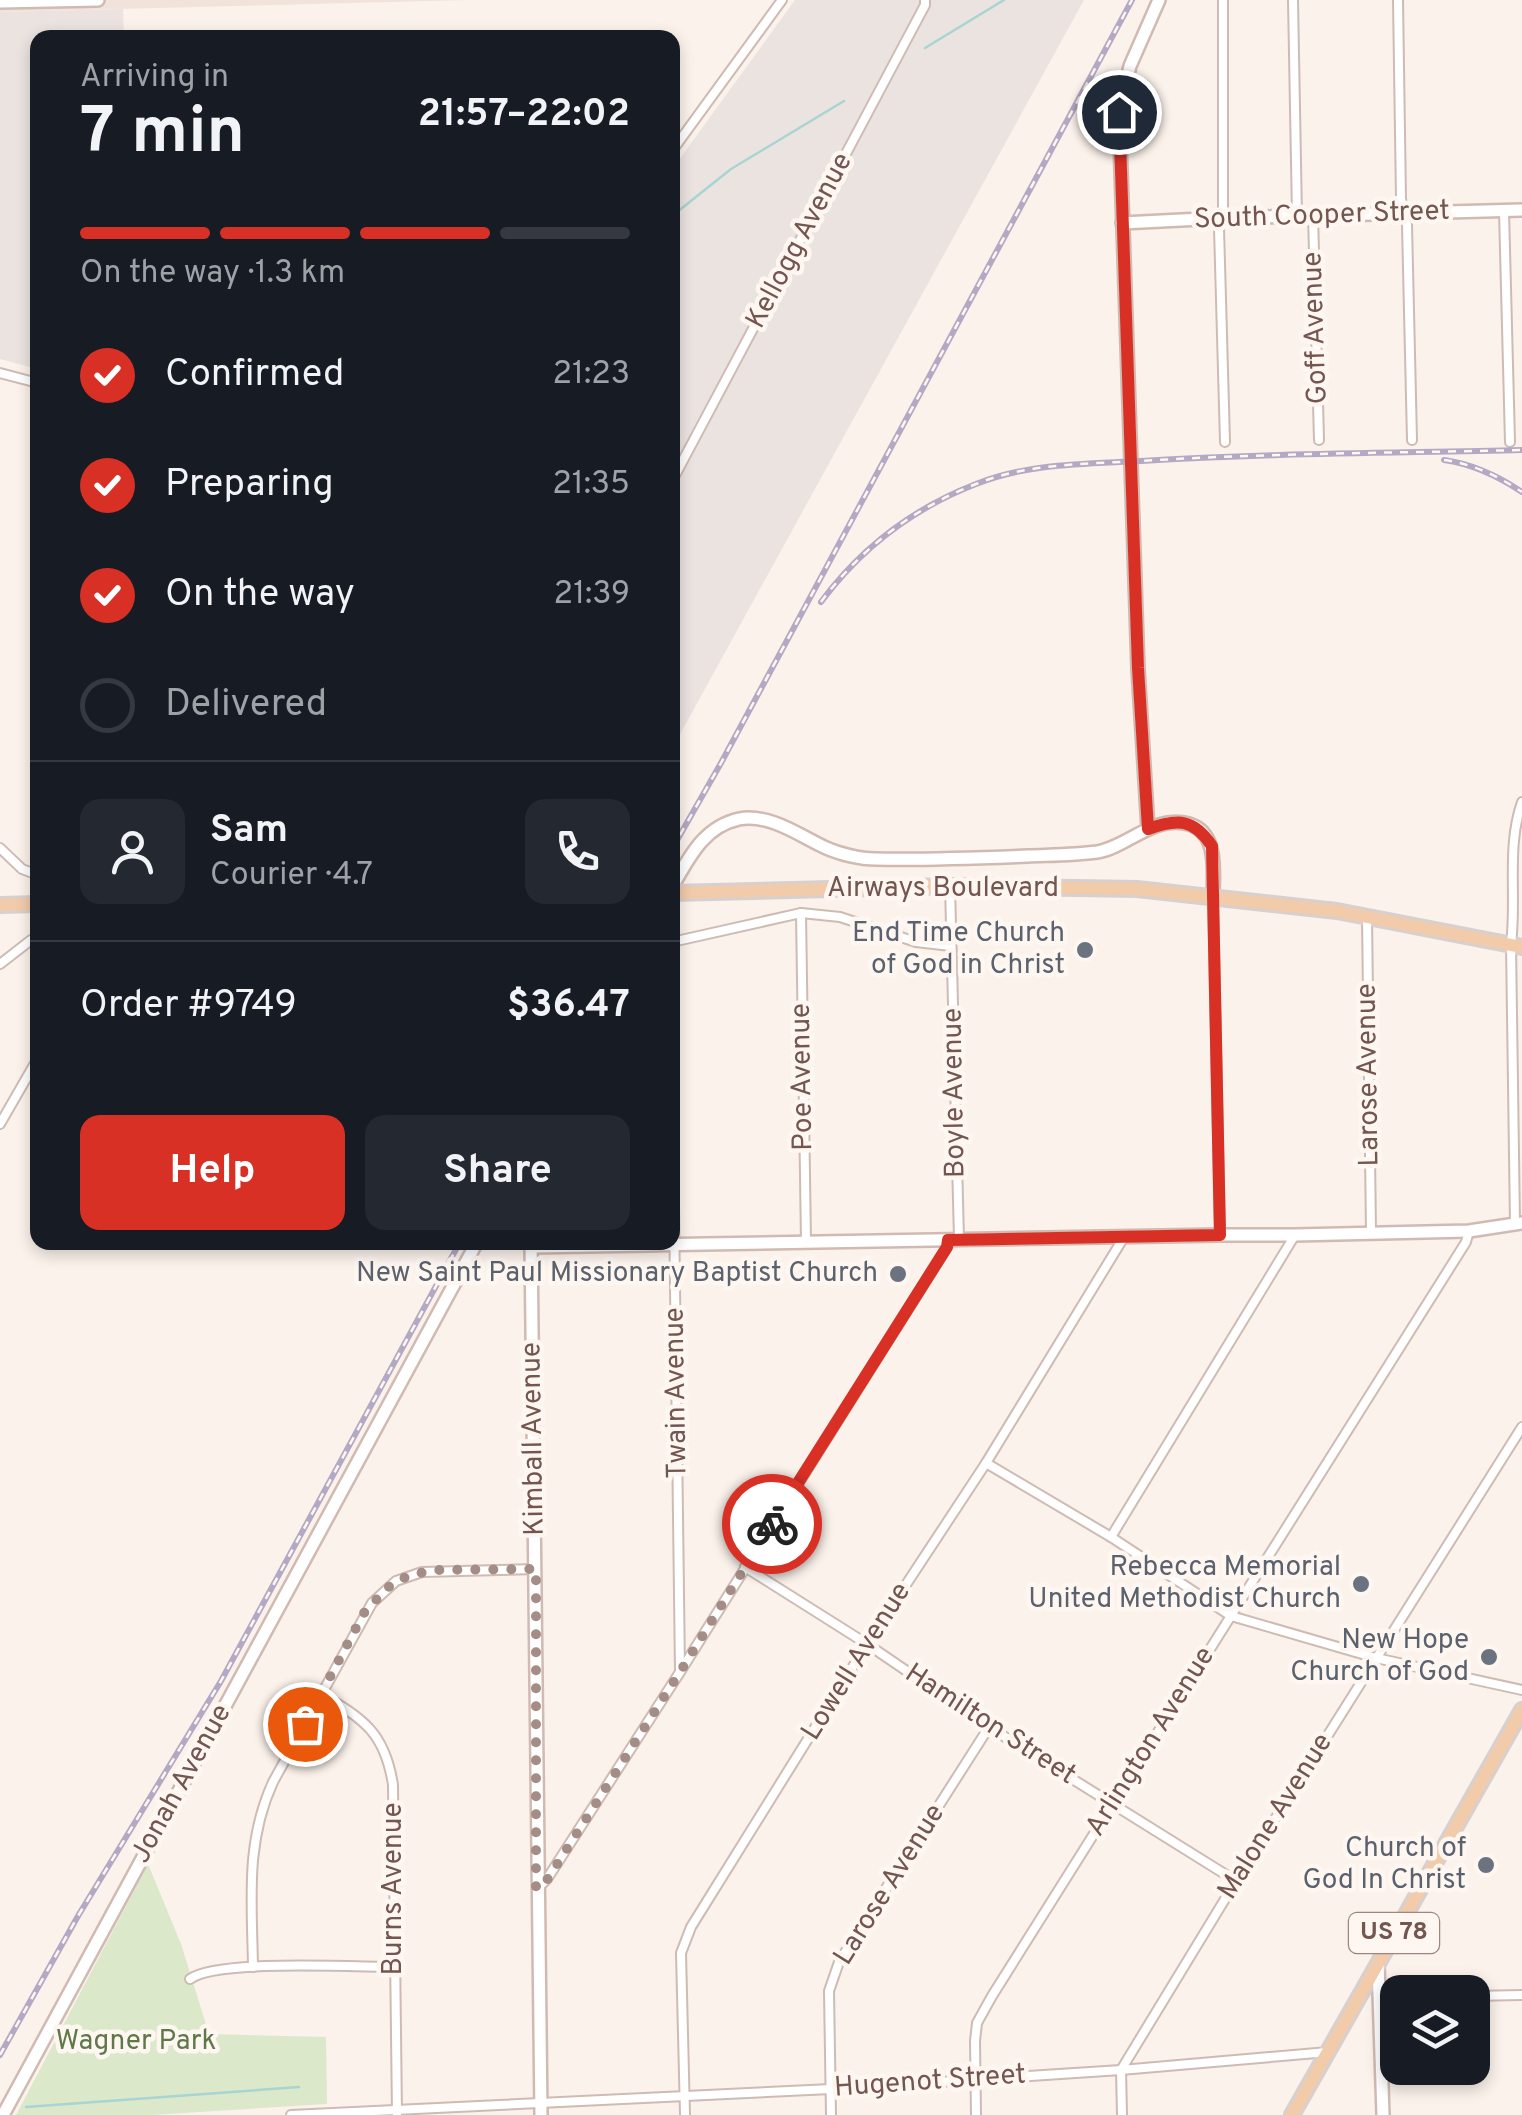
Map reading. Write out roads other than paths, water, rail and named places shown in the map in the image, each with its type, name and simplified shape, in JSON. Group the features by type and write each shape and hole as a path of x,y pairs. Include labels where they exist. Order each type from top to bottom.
{"main road":[{"name":"Airways Boulevard","path":"680,891 950,886 1137,889 1337,911 1516,946"},
{"path":"0,905 30,904"},
{"name":"US 78","path":"1292,2115 1522,1710"}],"street":[{"path":"0,2 98,0"},
{"path":"680,140 782,0"},
{"name":"Kellogg Avenue","path":"680,466 925,0"},
{"path":"1148,829 1138,658 1119,112 1130,66 1159,0"},
{"path":"1223,0 1219,228 1225,442"},
{"name":"Goff Avenue","path":"1293,0 1297,216"},
{"path":"1398,0 1412,440"},
{"path":"1504,210 1510,442"},
{"name":"South Cooper Street","path":"1122,223 1522,210"},
{"name":"Goff Avenue","path":"1313,216 1320,440"},
{"path":"0,374 30,381"},
{"path":"680,1244 1469,1231 1518,1224 1514,919 1515,823 1522,802"},
{"name":"Airways Boulevard","path":"680,882 698,844 716,828 742,818 771,822 829,849 870,859 1094,852 1114,848 1164,823 1183,823 1202,832 1212,846 1213,897"},
{"path":"0,848 30,872"},
{"name":"Boyle Avenue","path":"950,886 954,1239"},
{"path":"1213,897 1220,1235"},
{"name":"Airways Boulevard","path":"680,940 801,913 840,917 916,942 951,946"},
{"name":"Poe Avenue","path":"801,913 806,1241"},
{"name":"Larose Avenue","path":"1367,918 1371,1232"},
{"path":"0,964 30,942"},
{"path":"0,1124 30,1072"},
{"name":"Arlington Avenue","path":"976,2115 977,2022 1466,1242 1469,1231"},
{"path":"1111,1537 1295,1235"},
{"name":"Lowell Avenue","path":"685,2115 682,1953 690,1928 867,1644 986,1463 1124,1237"},
{"path":"536,1889 547,1880 954,1239"},
{"name":"Jonah Avenue","path":"3,2115 472,1250"},
{"name":"Kimball Avenue","path":"531,1250 541,2109"},
{"name":"Twain Avenue","path":"676,1250 680,1672"},
{"name":"Malone Avenue","path":"1121,2070 1522,1427"},
{"path":"986,1463 1111,1537 1231,1616 1376,1658 1522,1690"},
{"name":"Hamilton Street","path":"745,1567 867,1644 988,1728 1236,1880"},
{"path":"252,1966 252,1852 257,1824 273,1782 364,1613 378,1596 409,1575 437,1570 536,1569"},
{"name":"Burns Avenue","path":"321,1694 365,1722 376,1734 388,1758 394,1784 397,2112"},
{"name":"Larose Avenue","path":"831,2115 830,1991 840,1962 988,1728"},
{"path":"1378,1962 1380,1997"},
{"path":"190,1979 207,1971 252,1966 395,1967"},
{"path":"1490,1995 1522,1994"},
{"name":"Hugenot Street","path":"291,2115 541,2109 685,2095 1121,2070 1328,2052"},
{"path":"1121,2070 1122,2115"},
{"path":"1382,2085 1383,2115"}],"waterway":[{"path":"925,48 1004,0"},
{"path":"680,210 731,169 844,101"},
{"path":"26,2107 299,2087"}],"railway":[{"path":"680,835 1132,0"},
{"path":"821,602 871,547 910,518 976,484 1016,472 1189,458 1522,450"},
{"path":"1444,460 1485,472 1522,492"},
{"path":"0,2055 78,1916 221,1681 456,1250"}],"place":[{"name":"End Time Church of God in Christ","path":"1085,950"},
{"name":"New Saint Paul Missionary Baptist Church","path":"898,1274"},
{"name":"Rebecca Memorial United Methodist Church","path":"1361,1584"},
{"name":"New Hope Church of God","path":"1489,1657"},
{"name":"Church of God In Christ","path":"1486,1865"}],"park label":[{"name":"Wagner Park","path":"136,2042"}]}
